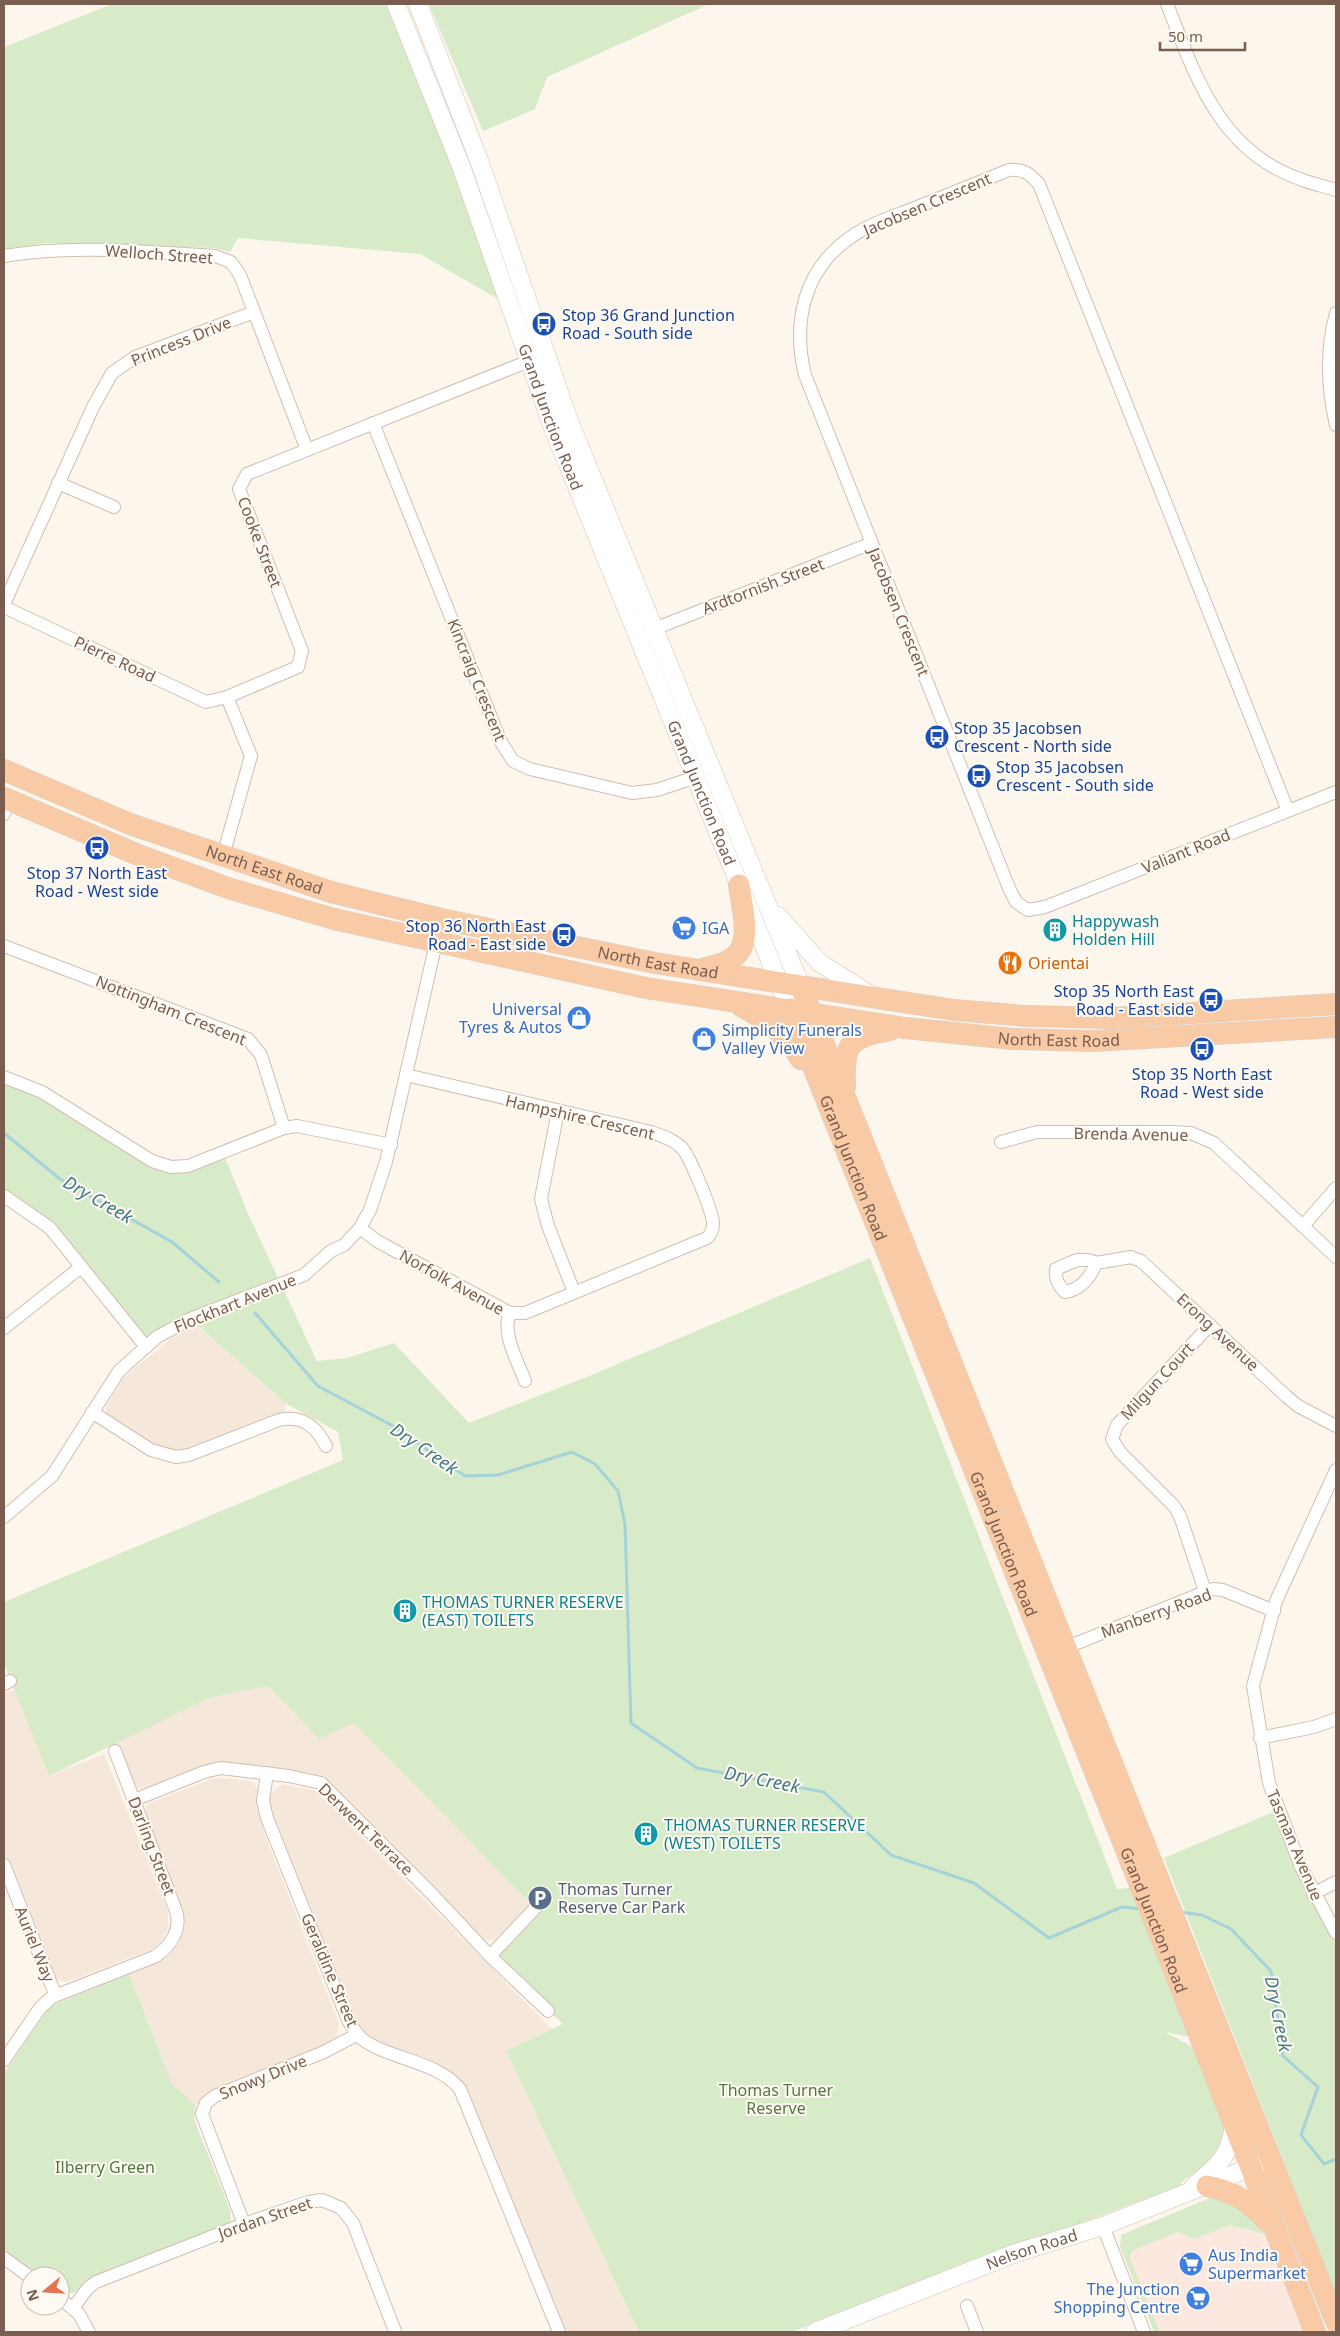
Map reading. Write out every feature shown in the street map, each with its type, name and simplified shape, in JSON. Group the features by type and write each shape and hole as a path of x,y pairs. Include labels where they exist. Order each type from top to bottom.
{"highway":[{"name":"North East Road","path":"4,770 42,788 130,824 331,892 601,953 878,999 954,1010 1007,1015 1111,1018 1336,1004"},
{"path":"4,778 7,784 6,804"},
{"path":"6,804 25,792 42,788"},
{"name":"North East Road","path":"6,804 228,888 334,919 646,988 726,998 905,1028 1013,1039 1093,1041 1336,1027"},
{"path":"698,970 730,960 739,952 742,946 745,936 739,885"},
{"path":"413,912 427,924 436,942 448,933 466,924"},
{"name":"Grand Junction Road","path":"801,987 811,1013 836,1101"},
{"path":"726,998 756,1014 778,1030 836,1101"},
{"name":"Grand Junction Road","path":"790,1010 836,1101 903,1269 1047,1655 1144,1898 1175,1945 1272,2159 1336,2322"},
{"path":"836,1101 845,1054 852,1042 866,1035 905,1028"},
{"name":"Grand Junction Road","path":"903,1269 1067,1647 1166,1893 1175,1945 1234,2125 1315,2332"},
{"path":"1047,1655 1067,1647"},
{"path":"1207,2186 1223,2189 1241,2197 1253,2206 1274,2230"}],"main road":[{"name":"Grand Junction Road","path":"396,4 428,80 553,428 790,1010"},
{"name":"Grand Junction Road","path":"418,4 433,38 480,163 586,464 801,987"},
{"path":"473,202 480,163"},
{"path":"529,360 547,355"},
{"path":"636,635 654,628"},
{"path":"696,777 713,770"},
{"path":"766,900 793,935 820,962 836,975 878,999"},
{"path":"1184,2195 1224,2158 1230,2147 1234,2125"},
{"name":"Nelson Road","path":"815,2332 1016,2253 1103,2226 1272,2159"}],"street":[{"path":"1167,4 1206,98 1226,126 1252,152 1276,167 1298,179 1336,190"},
{"name":"Jacobsen Crescent","path":"1035,910 1028,910 1016,902 1009,888 805,375 800,350 799,324 806,293 812,278 827,258 852,236 1009,170 1020,169 1028,172 1039,184 1045,197 1288,811"},
{"name":"Welloch Street","path":"4,256 31,251 80,249 215,256 231,262 240,275 307,450"},
{"name":"Princess Drive","path":"4,606 93,406 112,373 135,358 254,312"},
{"path":"1336,313 1331,332 1328,368 1329,387 1336,425"},
{"name":"Cooke Street","path":"227,697 298,667 302,651 239,490 247,474 529,360"},
{"name":"Kincraig Crescent","path":"373,423 502,742 513,761 530,769 632,793 657,790 696,777"},
{"path":"58,483 114,508"},
{"name":"Ardtornish Street","path":"654,628 872,543"},
{"name":"Pierre Road","path":"4,606 206,702 227,697"},
{"path":"223,856 251,756 227,697"},
{"name":"Valiant Road","path":"1035,910 1336,792"},
{"name":"Flockhart Avenue","path":"4,1517 52,1476 119,1371 146,1347 167,1331 192,1318 309,1272 331,1251 344,1245 360,1228 376,1196 390,1145 436,942"},
{"name":"Nottingham Crescent","path":"4,946 248,1039 261,1055 284,1128"},
{"name":"Hampshire Crescent","path":"406,1075 642,1129 675,1143 685,1153 691,1164 713,1223 712,1232 700,1242 525,1313 510,1313"},
{"path":"4,1077 42,1092 152,1161 171,1166 200,1162 284,1128 308,1126 390,1145"},
{"path":"558,1111 541,1199 548,1226 574,1292"},
{"name":"Brenda Avenue","path":"1001,1142 1037,1132 1191,1133 1214,1143 1336,1258"},
{"path":"1303,1226 1336,1188"},
{"path":"4,1196 50,1228 146,1347"},
{"name":"Norfolk Avenue","path":"360,1228 385,1245 510,1313 507,1322 508,1334 524,1381"},
{"name":"Erong Avenue","path":"1096,1263 1121,1258 1141,1261 1292,1401 1336,1426"},
{"path":"4,1328 81,1267"},
{"name":"Milgun Court","path":"1206,1591 1180,1516 1174,1506 1120,1452 1112,1439 1117,1425 1210,1325"},
{"path":"92,1412 144,1446 169,1456 190,1455 279,1420 288,1419 310,1424 320,1434 326,1446"},
{"name":"Tasman Avenue","path":"1336,1470 1274,1611 1253,1686 1268,1783 1283,1826 1313,1894 1336,1933"},
{"name":"Manberry Road","path":"1067,1647 1206,1591 1223,1590 1274,1611"},
{"path":"1260,1738 1314,1727 1336,1719"},
{"name":"Darling Street","path":"55,1994 148,1959 163,1951 171,1941 178,1924 178,1916 115,1751"},
{"name":"Derwent Terrace","path":"134,1800 214,1769 267,1773 312,1780 329,1788 490,1956 548,2011"},
{"name":"Geraldine Street","path":"267,1773 263,1801 267,1818 345,2014 358,2034 369,2042 446,2076 460,2089 559,2332"},
{"name":"Auriel Way","path":"4,1865 55,1994"},
{"path":"1313,1894 1336,1882"},
{"path":"490,1956 540,1903"},
{"path":"4,2060 40,2008 55,1994"},
{"name":"Snowy Drive","path":"244,2224 202,2114 204,2105 215,2096 324,2052 358,2034"},
{"name":"Jordan Street","path":"73,2308 88,2288 96,2282 244,2224 313,2200 322,2200 336,2204 348,2214 356,2228 395,2331"},
{"path":"1103,2226 1144,2332"},
{"path":"4,2258 20,2270"},
{"path":"70,2306 82,2318 89,2332"},
{"path":"967,2306 977,2332"}],"shaded area":[{"path":"197,1326 285,1403 285,1414 185,1453 157,1450 106,1415 106,1406 124,1377 177,1334"},
{"path":"268,1686 319,1739 354,1723 531,1904 494,1940 484,1940 329,1783 313,1774 211,1764 143,1789 134,1787 116,1743 209,1698"},
{"path":"14,1689 49,1776 104,1754 168,1912 168,1927 162,1941 154,1949 66,1982 57,1980 51,1971 4,1854 4,1693"},
{"path":"211,1779 246,1780 254,1783 258,1790 257,1804 266,1838 339,2023 336,2039 324,2047 212,2091 203,2097 196,2106 172,2084 129,1974 166,1958 179,1943 185,1925 182,1909 144,1813 146,1807 149,1803"},
{"path":"282,1784 319,1793 552,2029 506,2051 639,2332 564,2332 464,2084 456,2076 444,2070 375,2041 359,2027 348,2006 269,1806 270,1795"},
{"path":"1230,2225 1267,2235 1307,2332 1160,2332 1130,2258 1132,2251 1178,2232 1194,2239"}],"green space":[{"path":"112,4 388,4 505,303 420,254 238,238 230,252 215,248 47,243 4,249 4,47"},
{"path":"429,4 709,4 547,77 535,109 483,131"},
{"name":"Thomas Turner Reserve","path":"4,1077 165,1165 223,1153 250,1218 317,1361 347,1358 394,1343 469,1423 589,1376 870,1258 1117,1889 1139,1887 1201,2039 1165,2032 1193,2047 1227,2133 1222,2148 1214,2161 1202,2171 1185,2179 1180,2186 791,2332 639,2332 506,2051 563,2024 490,1956 531,1904 354,1723 319,1739 268,1686 209,1698 49,1776 4,1664 4,1602 343,1460 338,1432 285,1403 190,1319 146,1347 60,1240 4,1196"},
{"path":"1278,1810 1336,1936 1336,2294 1164,1858"},
{"name":"Ilberry Green","path":"129,1974 172,2084 196,2106 194,2118 230,2210 231,2222 86,2284 71,2293 70,2266 21,2266 4,2254 4,2073 48,2009 57,2003"},
{"path":"1212,2197 1251,2209 1267,2235 1230,2225 1194,2239 1178,2232 1132,2251 1130,2258 1160,2332 1154,2332 1120,2247 1121,2235"}],"waterway":[{"name":"Dry Creek","path":"4,1133 60,1179 172,1242 219,1282"},
{"name":"Dry Creek","path":"255,1313 318,1386 393,1426 465,1476 498,1475 572,1452 595,1464 618,1491 625,1524 631,1723 697,1768 824,1792 891,1855 974,1883 1049,1938 1122,1907 1141,1909"},
{"name":"Dry Creek","path":"1180,1912 1202,1915 1231,1929 1271,1971 1283,2056 1318,2087 1301,2135 1324,2164 1336,2159"}],"place":[{"name":"Stop 36 Grand Junction Road - South side","path":"544,324"},
{"name":"Stop 35 Jacobsen Crescent - North side","path":"937,737"},
{"name":"Stop 35 Jacobsen Crescent - South side","path":"979,776"},
{"name":"Stop 37 North East Road - West side","path":"97,848"},
{"name":"IGA","path":"684,928"},
{"name":"Happywash Holden Hill","path":"1055,930"},
{"name":"Stop 36 North East Road - East side","path":"564,935"},
{"name":"Orientai","path":"1010,963"},
{"name":"Stop 35 North East Road - East side","path":"1211,1000"},
{"name":"Universal Tyres & Autos","path":"579,1018"},
{"name":"Simplicity Funerals Valley View","path":"704,1039"},
{"name":"Stop 35 North East Road - West side","path":"1202,1049"},
{"name":"THOMAS TURNER RESERVE (EAST) TOILETS","path":"405,1611"},
{"name":"THOMAS TURNER RESERVE (WEST) TOILETS","path":"646,1834"},
{"name":"Thomas Turner Reserve Car Park","path":"540,1898"},
{"name":"Aus India Supermarket","path":"1191,2264"},
{"name":"The Junction Shopping Centre","path":"1198,2298"}]}
